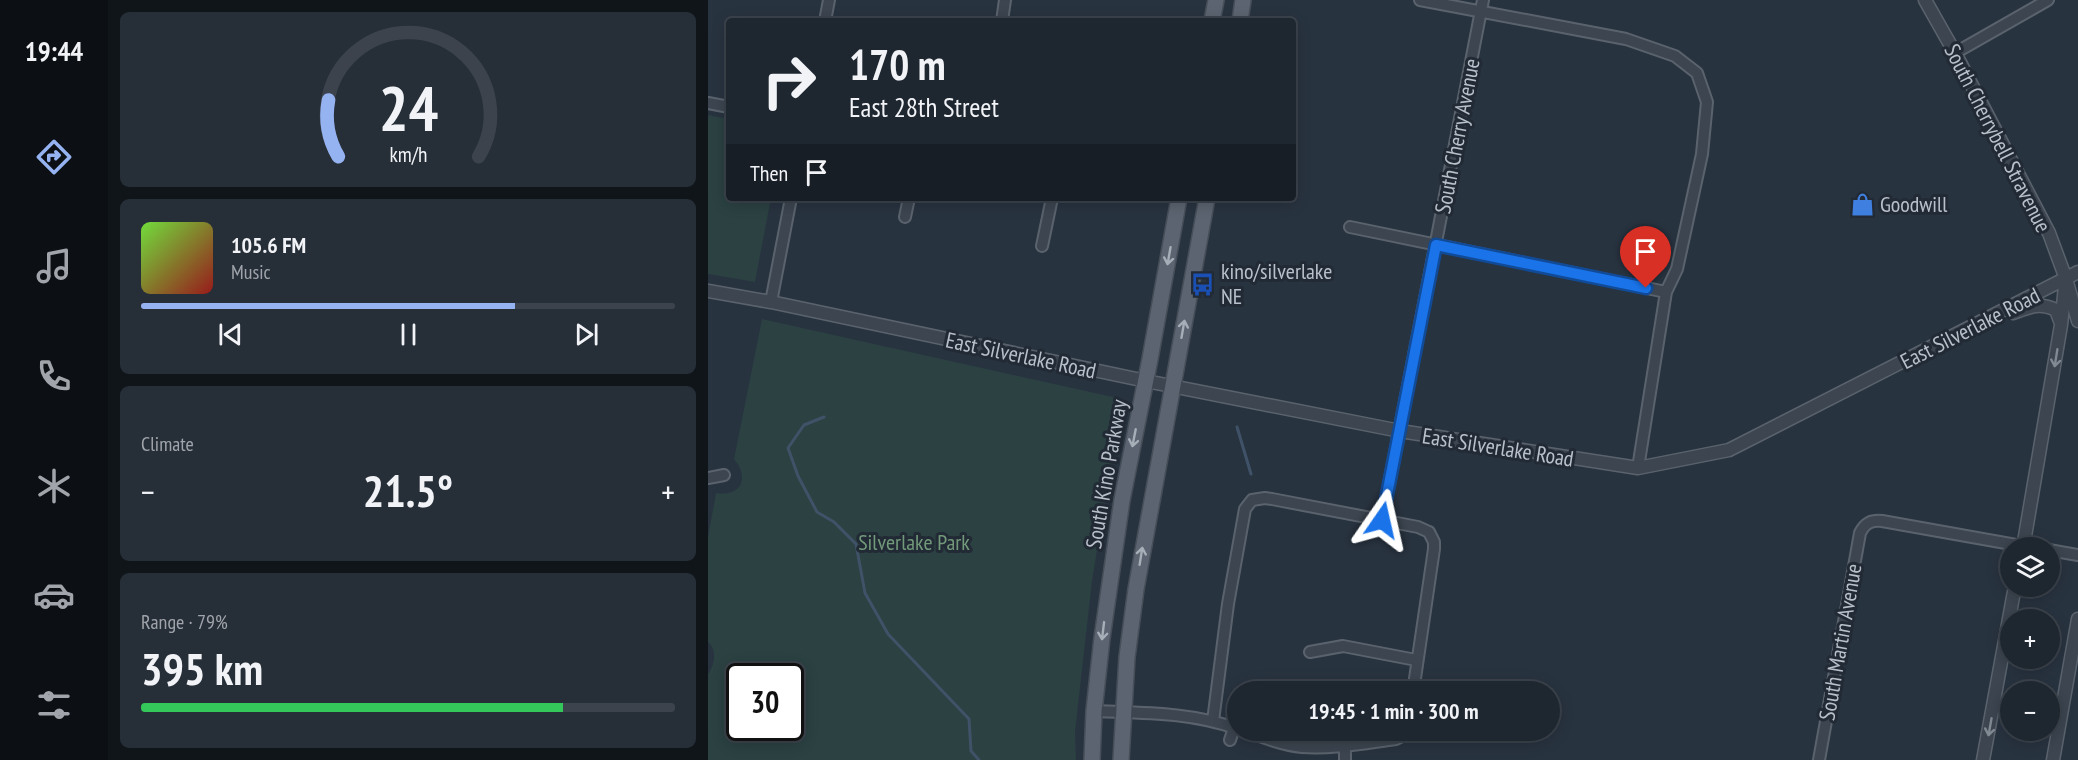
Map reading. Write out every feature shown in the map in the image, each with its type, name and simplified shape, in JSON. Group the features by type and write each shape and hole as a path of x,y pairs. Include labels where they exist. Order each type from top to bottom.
{"main road":[{"path":"1213,18 1216,0"},
{"path":"1240,18 1243,0"},
{"name":"South Kino Parkway","path":"1092,760 1094,711 1122,500 1178,201"},
{"path":"1121,760 1127,657 1136,589 1206,201"}],"street":[{"path":"826,18 829,0"},
{"path":"1002,18 1005,0"},
{"path":"1420,0 1626,39 1675,56 1698,73 1707,102 1702,154 1677,269 1666,292 1638,468"},
{"name":"South Cherry Avenue","path":"1382,520 1483,0"},
{"name":"South Cherrybell Stravenue","path":"1925,0 2049,233 2078,321"},
{"path":"1955,53 2048,0"},
{"path":"708,103 726,106"},
{"path":"771,302 790,201"},
{"path":"905,217 908,201"},
{"path":"1042,246 1051,201"},
{"path":"1350,227 1666,292"},
{"name":"East Silverlake Road","path":"708,291 771,302 1172,387 1400,431 1638,468 1729,450 2078,272"},
{"path":"2028,537 2061,325 2066,279"},
{"path":"1986,320 2037,304 2056,310 2061,325"},
{"path":"708,478 724,475"},
{"path":"1213,721 1228,604 1245,509 1253,497 1432,529 1434,549 1414,681"},
{"name":"South Martin Avenue","path":"1819,760 1860,533 1865,525 1874,521 1882,521 2000,542"},
{"path":"2060,552 2078,555"},
{"path":"1983,760 2013,597"},
{"path":"2053,760 2078,619"},
{"path":"1310,652 1343,646 1416,660"},
{"path":"1094,711 1187,715 1227,725"},
{"path":"1279,741 1300,747 1345,746 1368,741"},
{"path":"1345,746 1345,760"}],"green space":[{"path":"708,115 726,118 726,201 770,201 755,282 708,274"},
{"name":"Silverlake Park","path":"762,319 1122,399 1092,581 1075,732 1076,760 708,760 708,674 714,657 713,649 708,642 708,537 716,493 732,492 737,489 742,479 739,466 734,459"}],"waterway":[{"path":"824,417 804,425 788,448 798,476 817,512 834,522 856,544 865,593 888,634 969,719 971,751 979,760"},
{"path":"1237,427 1251,474"}],"place":[{"name":"Goodwill","path":"1862,204"},
{"name":"kino/silverlake NE","path":"1203,284"}],"route":[{"path":"1382,520 1436,245 1646,288"}]}
